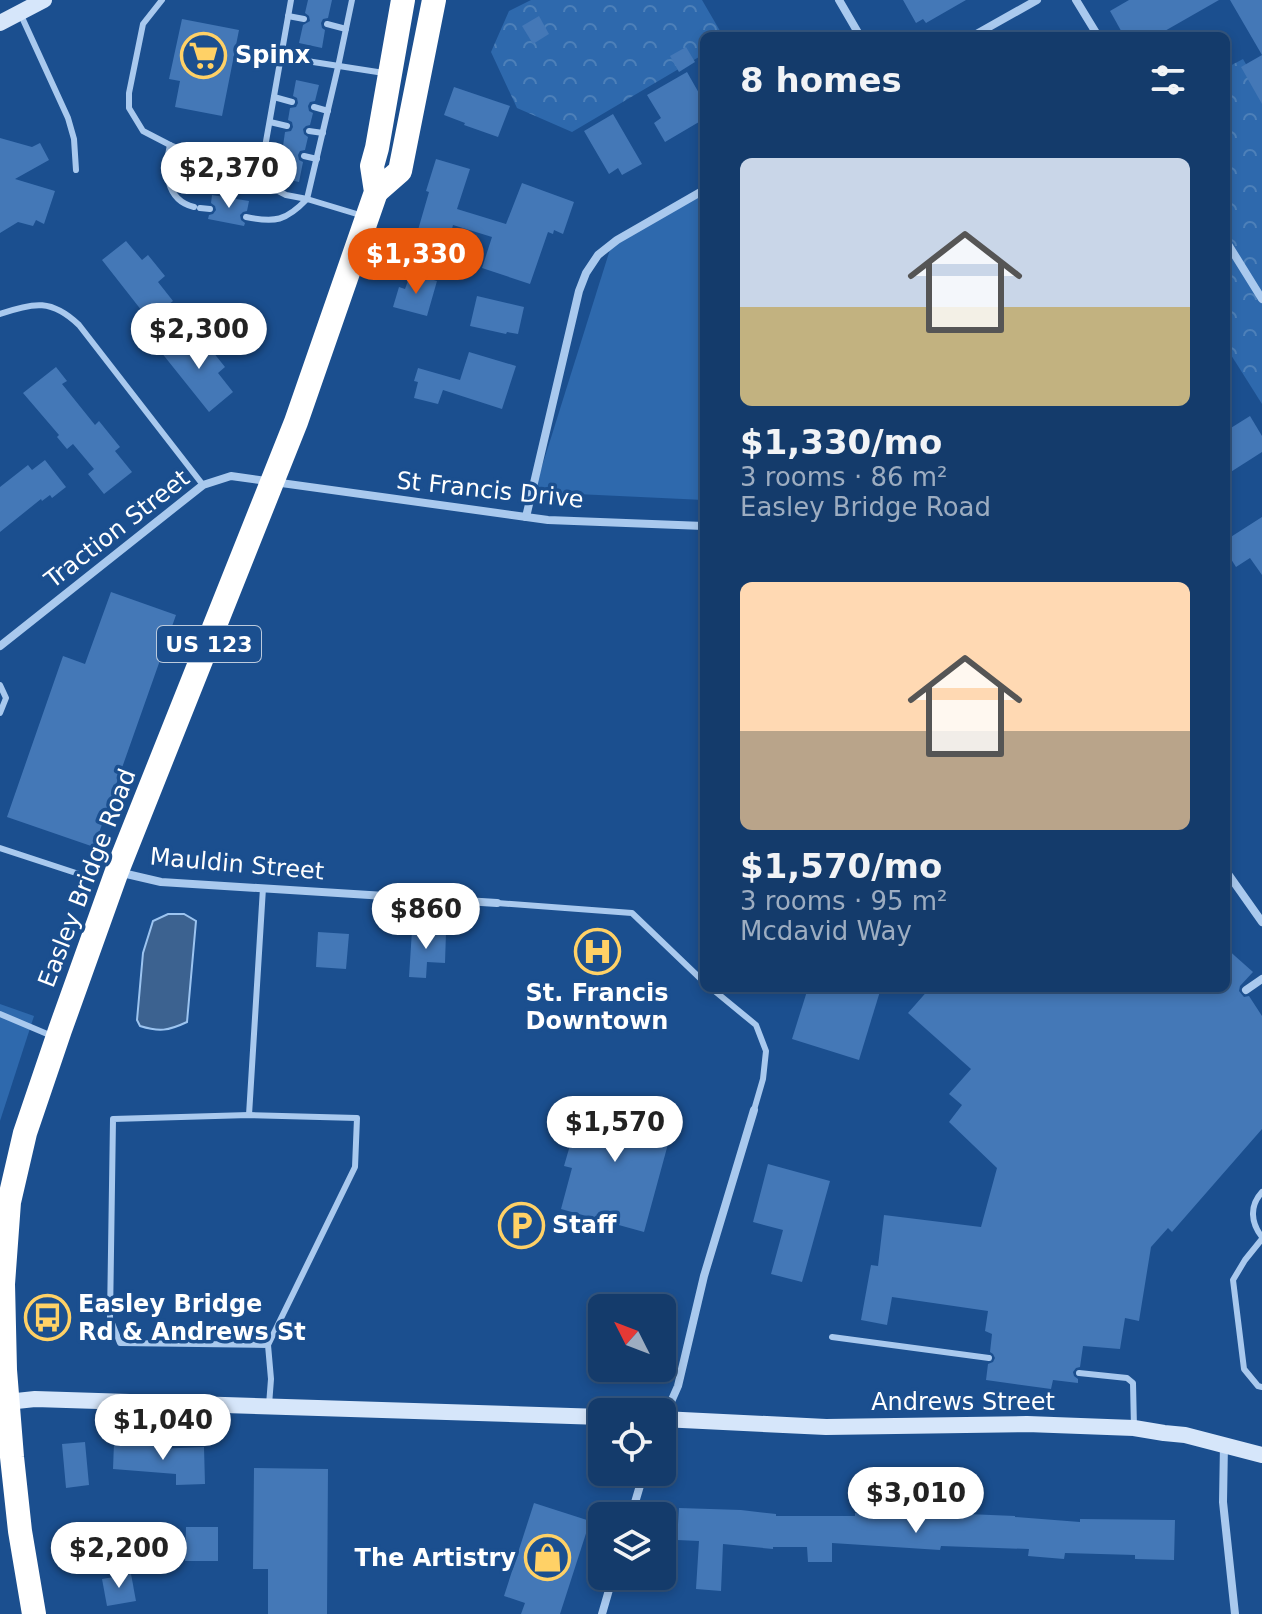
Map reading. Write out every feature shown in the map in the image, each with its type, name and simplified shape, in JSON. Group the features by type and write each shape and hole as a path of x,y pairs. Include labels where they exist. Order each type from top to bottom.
{"highway":[{"name":"Easley Bridge Road","path":"34,1614 20,1531 7,1482 3,1284 9,1202 25,1133 117,871 296,422 368,217 376,192 372,166 403,0"},
{"name":"Easley Bridge Road","path":"376,192 400,171 434,0"}],"street":[{"path":"0,23 44,0"},
{"path":"839,0 858,32"},
{"path":"980,32 1037,0"},
{"path":"1076,0 1096,32"},
{"path":"526,517 576,303 586,273 598,255 617,240 700,192"},
{"path":"1230,247 1262,299"},
{"name":"Traction Street","path":"0,646 203,485 231,476 272,483"},
{"name":"St Francis Drive","path":"272,483 548,520 700,526"},
{"name":"Mauldin Street","path":"117,871 161,882 497,903"},
{"path":"1230,884 1262,922"},
{"path":"1246,990 1262,979"},
{"path":"673,1398 704,1276 754,1110"},
{"path":"7,1402 35,1399 588,1417"},
{"name":"Andrews Street","path":"676,1421 826,1427 1027,1424 1134,1428 1185,1435 1262,1455"},
{"path":"1224,1444 1223,1502 1235,1614"},
{"path":"602,1614 609,1590"}],"lane":[{"path":"162,0 143,24 129,93 129,108 143,131 286,195 368,217"},
{"path":"259,181 291,0"},
{"path":"246,217 278,220 296,211 307,199 338,67 349,0"},
{"path":"20,13 68,118 74,139 76,170"},
{"path":"288,16 304,19"},
{"path":"327,24 346,29"},
{"path":"281,57 390,74"},
{"path":"274,97 292,102"},
{"path":"314,107 328,111"},
{"path":"270,122 287,126"},
{"path":"309,131 323,133"},
{"path":"170,145 166,160 168,179 176,198 184,204 210,209"},
{"path":"265,148 281,152"},
{"path":"304,156 317,159"},
{"path":"0,314 41,304 66,313 79,325 203,485"},
{"path":"0,685 6,698 0,713"},
{"path":"0,848 79,874"},
{"path":"249,1115 263,888"},
{"path":"497,903 632,913 700,978"},
{"path":"716,992 756,1025 766,1051 763,1079 754,1110"},
{"path":"0,1014 57,1038"},
{"path":"268,1345 120,1343 110,1318 113,1119 249,1115 357,1118 355,1167 268,1345 271,1379 269,1406"},
{"path":"1262,1192 1253,1208 1256,1230 1262,1238 1233,1280 1244,1369 1262,1387"},
{"path":"832,1337 989,1358"},
{"path":"1079,1373 1127,1378 1133,1383 1134,1428"}],"green space":[{"path":"531,0 702,0 721,32 700,32 700,56 572,132 517,108 491,52 509,11"},
{"path":"1243,59 1262,92 1262,404 1230,353 1230,66"},
{"path":"700,193 700,500 534,492 612,243"},
{"path":"0,1004 34,1016 0,1121"}],"shaded area":[{"path":"168,914 184,914 196,921 187,1022 164,1030 140,1026 137,1020 143,953 153,921"}],"building":[{"name":"Spinx","path":"308,0 332,0 328,18 321,23 325,30 322,48 299,43 303,25 310,21 305,13"},
{"path":"903,0 966,0 926,23 923,19 916,23"},
{"path":"1129,0 1219,0 1163,32 1122,32 1110,11"},
{"path":"1230,0 1262,0 1262,55"},
{"path":"539,16 549,34 533,44 522,26"},
{"name":"Spinx","path":"182,19 239,30 222,116 175,107 180,81 169,79"},
{"path":"686,47 695,62 679,72 670,56"},
{"path":"1262,55 1262,104 1241,67"},
{"path":"687,72 700,95 700,121 665,142 654,123 661,118 647,95"},
{"name":"Spinx","path":"296,80 319,85 315,101 308,106 313,113 310,125 303,129 308,137 305,150 298,155 303,162 299,182 276,177 280,158 287,153 283,146 285,132 293,127 288,120 290,108 298,103 293,96"},
{"path":"454,87 510,106 498,137 444,115"},
{"path":"613,114 642,164 622,175 618,168 609,174 584,131"},
{"path":"0,138 32,147 40,143 49,160 15,179 55,191 44,224 36,220 33,226 18,222 0,233"},
{"path":"436,159 470,169 457,209 506,224 522,183 574,202 563,234 554,230 553,234 548,232 530,284 482,268 492,237 453,225 447,248 418,240 429,192 426,191"},
{"path":"212,195 249,201 247,211 240,215 244,226 208,219 216,210 211,203"},
{"path":"126,241 142,260 148,255 165,276 158,282 173,301 149,320 102,260"},
{"path":"419,276 437,281 427,316 393,307 399,287 405,289 409,278 418,281"},
{"path":"477,296 524,307 518,334 470,326"},
{"path":"185,332 201,352 209,347 225,367 218,373 233,392 209,412 161,352"},
{"path":"469,352 516,366 502,409 443,390 438,404 414,398 418,368 460,380"},
{"path":"56,367 67,381 62,384 95,425 99,421 120,447 115,451 132,472 104,494 88,474 94,469 73,444 67,449 23,393"},
{"path":"1250,416 1262,436 1262,452 1230,472 1230,428"},
{"path":"45,460 66,487 52,498 50,495 41,499 0,532 0,487 28,465 32,470"},
{"path":"1262,517 1262,575 1250,558 1236,567 1230,557 1230,537"},
{"path":"111,592 176,615 94,847 7,817 63,656 85,664"},
{"path":"412,930 446,932 445,963 427,962 426,978 409,977"},
{"path":"318,932 349,934 346,969 316,967"},
{"path":"1230,952 1253,972 1239,991 1244,997 1249,996 1262,1016 1262,1129 1172,1232 1168,1228 1151,1247 1139,1321 1125,1318 1120,1349 1083,1346 1080,1367 1073,1372 1078,1383 1053,1380 1051,1389 986,1380 988,1364 995,1358 990,1352 992,1334 985,1331 988,1311 892,1297 887,1325 861,1320 871,1265 878,1266 884,1215 981,1227 997,1168 949,1122 962,1105 949,1094 971,1069 908,1013 926,992 1230,992"},
{"path":"807,992 880,992 859,1060 792,1039"},
{"path":"584,1097 674,1122 644,1232 561,1209 572,1168 564,1166"},
{"path":"768,1164 830,1181 802,1282 771,1274 783,1230 753,1222"},
{"path":"85,1442 89,1485 66,1488 62,1444"},
{"path":"114,1443 155,1446 155,1449 204,1447 205,1484 176,1485 176,1474 113,1469"},
{"path":"254,1468 328,1469 327,1614 268,1614 268,1569 253,1569"},
{"name":"The Artistry","path":"534,1503 588,1520 560,1614 521,1614 525,1603 504,1596"},
{"path":"679,1508 741,1510 776,1516 855,1516 855,1513 910,1517 911,1513 1015,1516 1080,1522 1080,1519 1175,1520 1174,1560 1135,1559 1135,1555 1065,1553 1064,1559 1028,1556 1029,1549 941,1546 940,1550 832,1543 832,1562 808,1562 807,1547 773,1549 723,1544 721,1591 696,1589 699,1541 677,1540"},
{"path":"186,1527 218,1527 218,1561 185,1561"},
{"path":"131,1574 136,1601 107,1606 102,1579"}],"place":[{"name":"Spinx","path":"204,55"},
{"name":"St. Francis Downtown","path":"597,951"},
{"name":"Staff","path":"521,1225"},
{"name":"Easley Bridge Rd & Andrews St","path":"47,1318"},
{"name":"The Artistry","path":"547,1558"}]}
